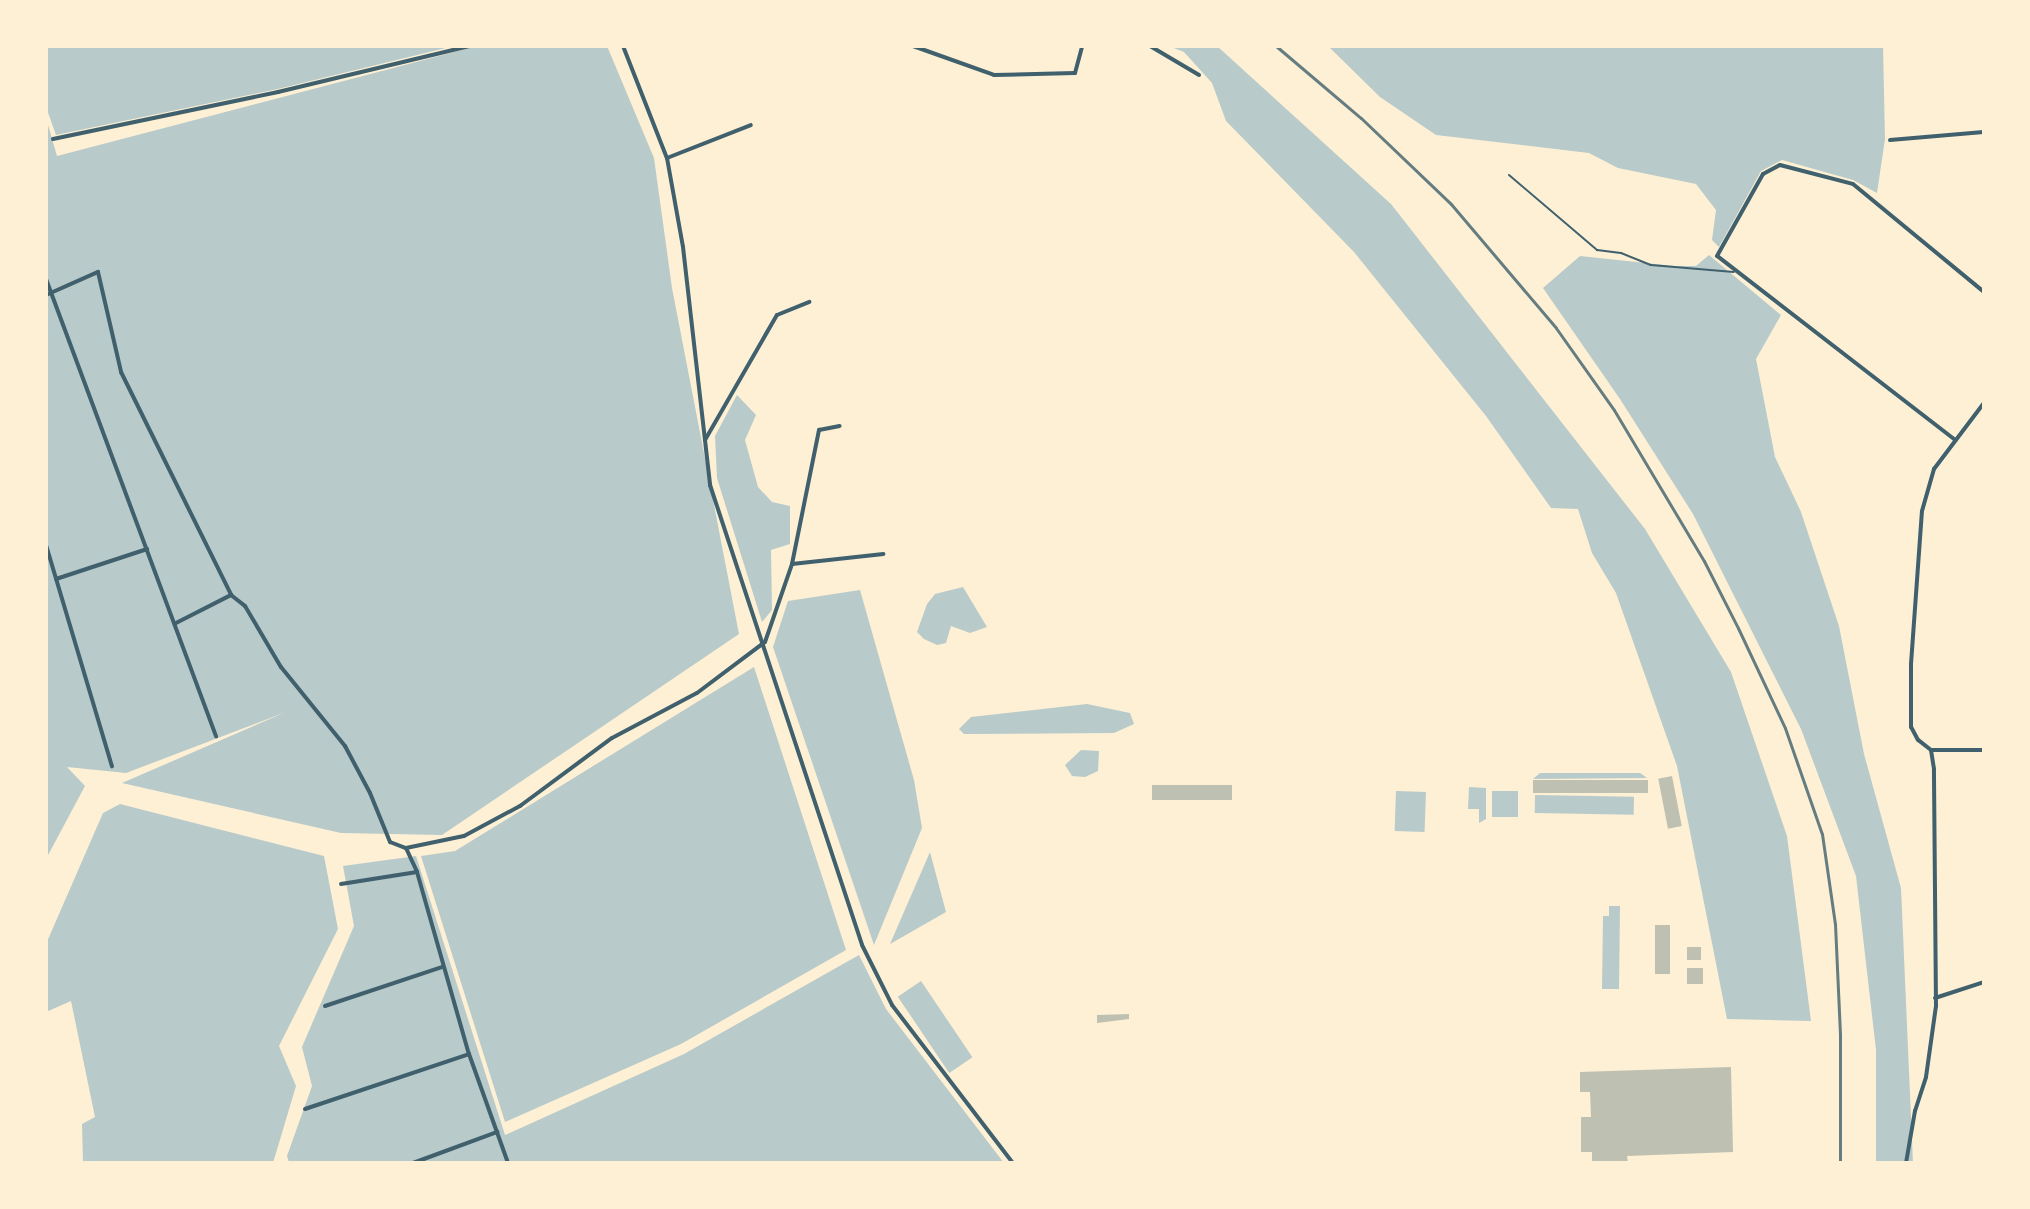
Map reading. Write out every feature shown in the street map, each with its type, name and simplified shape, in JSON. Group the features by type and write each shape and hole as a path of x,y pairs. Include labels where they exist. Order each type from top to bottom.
{"street":[{"path":"53,139 278,92 469,46"},
{"path":"623,46 667,158 683,247 710,485 873,969 912,1034 1013,1163"},
{"path":"913,46 994,75 1075,73 1082,46"},
{"path":"1150,46 1199,75"},
{"path":"667,158 751,125"},
{"path":"1890,140 1984,132"},
{"path":"1954,439 1717,256 1763,174 1780,165 1853,184 1984,292"},
{"path":"49,294 98,272 121,372 231,595 245,606 281,667 345,746 370,793 390,842 406,848 464,836 520,806 612,738 697,693 765,642 792,564 819,430 840,426"},
{"path":"46,279 49,294 216,736"},
{"path":"704,442 777,315 810,302"},
{"path":"1984,403 1954,439 1934,469 1926,489 1915,607 1911,727 1918,740 1931,750 1984,750"},
{"path":"46,545 112,766"},
{"path":"56,579 147,549"},
{"path":"792,564 883,554"},
{"path":"175,624 231,595"},
{"path":"1906,1163 1915,1111 1926,1077 1935,998 1936,794 1931,750"},
{"path":"406,848 417,872 469,1054 508,1163"},
{"path":"341,884 417,872"},
{"path":"325,1006 442,967"},
{"path":"1935,998 1984,982"},
{"path":"305,1109 469,1054"},
{"path":"413,1163 497,1132"}],"lane":[{"path":"1509,175 1597,250 1621,253 1651,265 1739,273"}],"shaded area":[{"path":"46,46 454,46 278,89 56,135 46,107"},
{"path":"477,46 607,46 654,158 672,288 739,634 442,835 341,833 122,783 286,712 126,773 67,767 85,786 46,859 46,118 57,156"},
{"path":"1169,46 1217,46 1391,204 1645,529 1731,672 1787,836 1811,1021 1727,1019 1677,766 1616,593 1592,553 1578,509 1551,508 1486,416 1354,252 1226,121 1212,83 1184,52"},
{"path":"1328,46 1883,46 1885,139 1877,193 1853,180 1782,160 1761,171 1719,247 1712,240 1716,210 1696,184 1618,168 1589,153 1436,135 1380,97"},
{"path":"1709,255 1781,315 1756,359 1775,457 1801,512 1839,626 1864,754 1901,888 1913,1163 1876,1163 1876,1050 1856,876 1801,729 1693,514 1620,399 1543,288 1580,256 1696,266"},
{"path":"737,395 756,415 745,440 758,487 772,502 790,506 790,544 771,550 772,610 762,622 717,478 715,436"},
{"path":"963,587 987,627 970,633 951,626 946,643 937,645 924,639 917,632 927,604 935,594"},
{"path":"860,590 914,780 922,828 874,945 773,647 788,601"},
{"path":"754,667 846,950 681,1044 505,1122 421,856 455,851"},
{"path":"1087,704 1130,713 1134,724 1114,733 964,734 959,729 971,717"},
{"path":"1081,750 1099,751 1098,771 1085,777 1072,776 1065,765"},
{"path":"1540,773 1640,773 1647,778 1533,779"},
{"path":"1469,787 1486,788 1486,819 1479,823 1479,809 1468,809"},
{"path":"1396,791 1426,792 1425,832 1395,831"},
{"path":"1492,791 1518,791 1518,817 1492,817"},
{"path":"1535,795 1634,797 1634,815 1535,813"},
{"path":"120,804 324,856 338,929 279,1046 296,1086 273,1163 83,1163 82,1124 95,1117 71,1001 46,1012 46,944 103,813"},
{"path":"930,852 946,912 890,944"},
{"path":"416,856 505,1135 684,1054 859,955 886,1009 1004,1163 289,1163 287,1156 312,1086 302,1047 354,926 343,866"},
{"path":"1609,906 1620,906 1619,989 1602,989 1603,916 1609,916"},
{"path":"921,981 972,1057 949,1073 898,997"}],"building":[{"path":"1672,776 1682,826 1668,829 1658,779"},
{"path":"1533,780 1648,780 1648,793 1533,793"},
{"path":"1152,785 1232,785 1232,800 1152,800"},
{"path":"1655,925 1670,925 1670,974 1655,974"},
{"path":"1687,947 1701,947 1701,960 1687,960"},
{"path":"1687,968 1703,968 1703,984 1687,984"},
{"path":"1129,1014 1129,1019 1097,1023 1097,1015"},
{"path":"1731,1067 1733,1152 1627,1156 1628,1163 1592,1163 1592,1152 1581,1152 1581,1117 1591,1117 1590,1092 1580,1092 1580,1072"}],"railway":[{"path":"1276,46 1361,118 1451,204 1556,328 1614,410 1704,561 1738,628 1785,728 1822,834 1835,924 1840,1035 1840,1163"}]}
